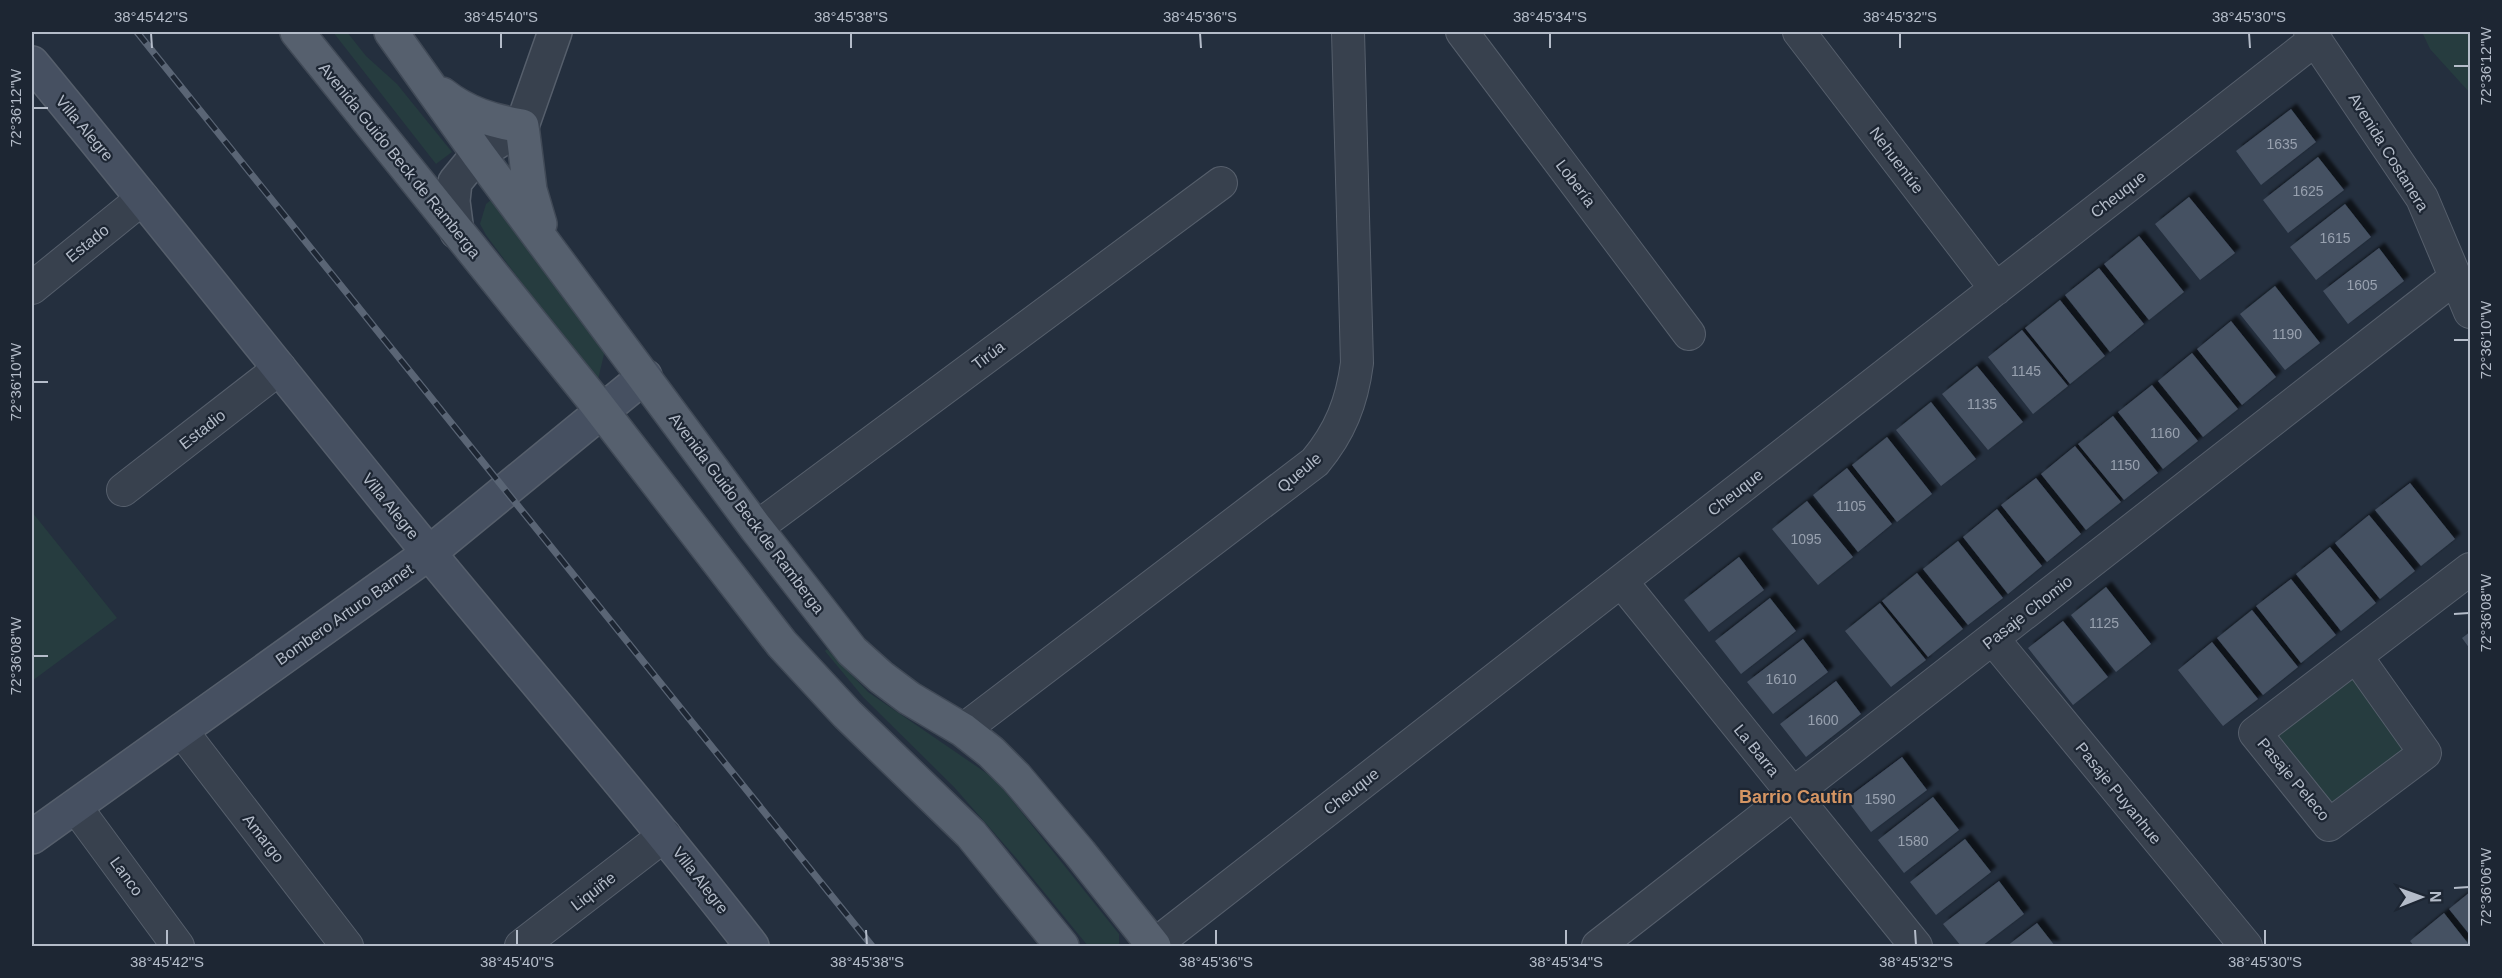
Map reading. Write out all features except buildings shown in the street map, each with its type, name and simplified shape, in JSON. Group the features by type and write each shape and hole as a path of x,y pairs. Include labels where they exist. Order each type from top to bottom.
{"main road":[{"name":"Avenida Guido Beck de Ramberga","path":"297,32 603,412 782,644 847,714 971,834 1062,946"},
{"name":"Avenida Guido Beck de Ramberga","path":"391,32 478,154 756,528 852,651 880,677 909,698 963,730 991,752 1016,777 1153,946"},
{"name":"Villa Alegre","path":"32,63 429,553 665,835 753,946"},
{"path":"423,77 444,96 468,111 494,121 522,126 530,190 553,254"},
{"name":"Bombero Arturo Barnet","path":"32,837 429,553 645,376"}],"street":[{"path":"457,232 453,201 455,182 478,154 522,126 555,32"},
{"name":"Queule","path":"963,730 1315,462 1340,427 1352,396 1357,363 1348,32"},
{"name":"Lobería","path":"1462,32 1689,334"},
{"name":"Nehuentúe","path":"1799,32 1996,289"},
{"name":"Cheuque","path":"1153,946 1996,289 2313,35"},
{"name":"Avenida Costanera","path":"2313,35 2422,198 2470,312"},
{"name":"Tirúa","path":"756,528 1221,183"},
{"name":"Estado","path":"32,288 143,198"},
{"name":"Pasaje Chomio","path":"1598,946 2456,277"},
{"name":"Estadio","path":"123,490 280,368"},
{"name":"Pasaje Peleco","path":"2356,656 2425,753 2330,825 2255,733 2470,569"},
{"name":"La Barra","path":"1621,581 1916,946"},
{"name":"Pasaje Puyanhue","path":"1993,639 2246,946"},
{"name":"Amargo","path":"181,730 347,946"},
{"name":"Lanco","path":"75,806 178,946"},
{"name":"Liquiñe","path":"521,946 665,835"}],"green space":[{"path":"333,32 347,32 366,56 397,84 452,152 436,164"},
{"path":"2422,32 2470,32 2470,93 2430,49"},
{"path":"492,199 605,350 597,384 486,235 480,224 486,204"},
{"path":"32,512 117,618 32,681"},
{"path":"827,649 868,692 995,779 1119,934 1119,946 1088,946 954,787 863,697 825,651"},
{"path":"2351,670 2414,751 2331,815 2266,734"}],"railway":[{"path":"137,32 872,946"}],"district":[{"name":"Barrio Cautín","path":"1796,797"}]}
